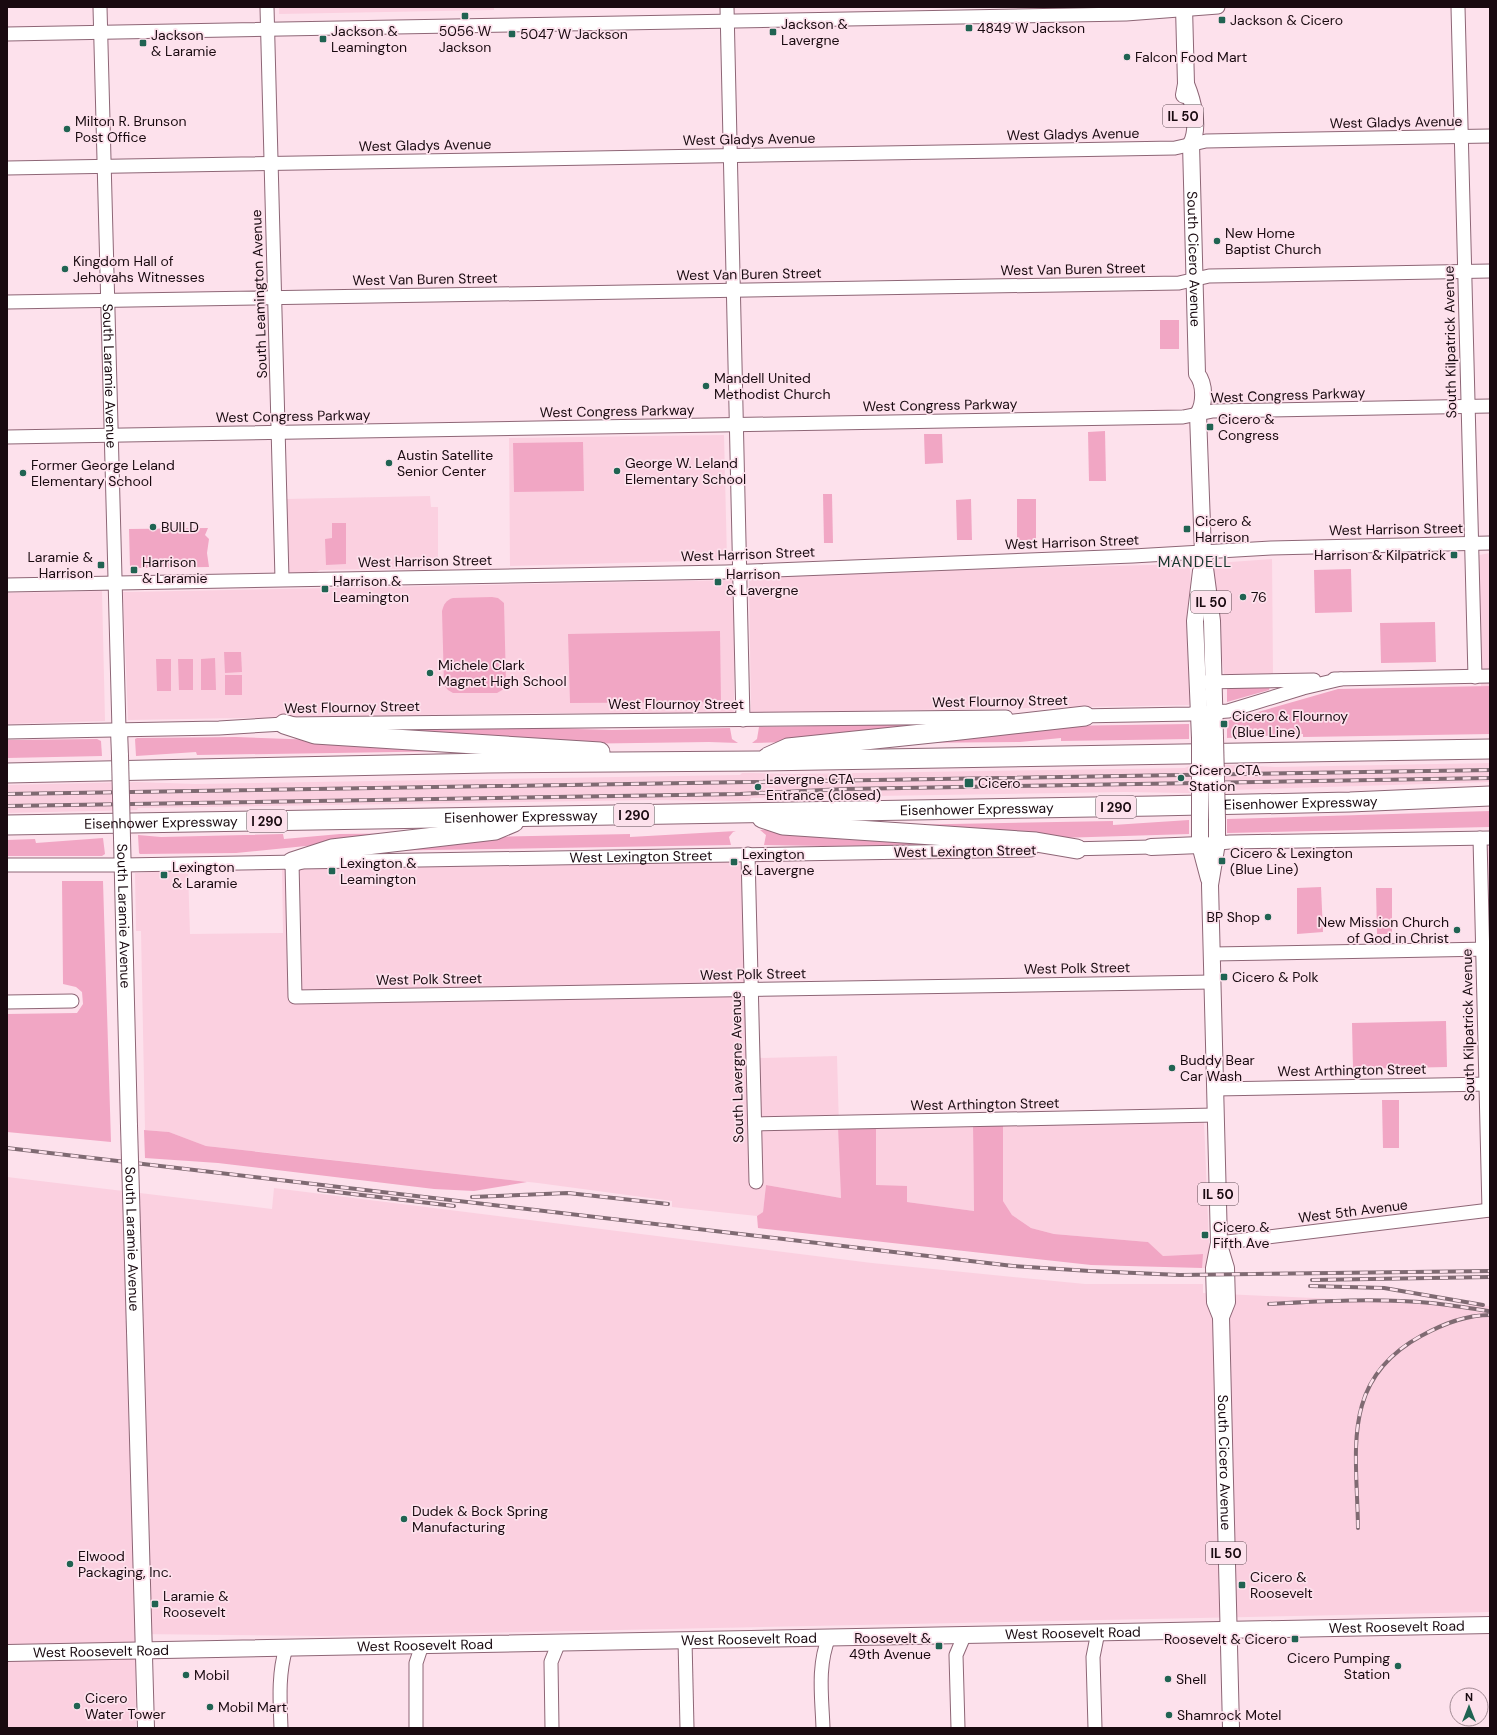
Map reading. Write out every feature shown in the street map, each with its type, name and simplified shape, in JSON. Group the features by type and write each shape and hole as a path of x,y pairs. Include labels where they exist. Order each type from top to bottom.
{"highway":[{"path":"759,761 788,748 1085,716"},
{"path":"284,724 316,734 597,751 638,762"},
{"path":"7,773 488,764 1490,749"},
{"name":"Eisenhower Expressway","path":"7,825 1178,806 1490,796"},
{"path":"741,812 783,825 1036,842 1077,849"},
{"path":"292,862 332,849 495,830 528,817"}],"main road":[{"name":"South Cicero Avenue","path":"1184,9 1186,84 1193,102 1195,137 1190,144 1197,374 1202,380 1203,407 1198,414 1203,553 1210,600 1215,682 1207,713"},
{"name":"South Cicero Avenue","path":"1203,553 1195,621 1198,682 1207,713 1208,738 1217,820 1217,843 1210,885 1219,1243 1226,1268 1227,1281 1227,1302 1221,1317 1231,1728"},
{"name":"South Laramie Avenue","path":"119,730 134,1331 146,1728"},
{"name":"South Cicero Avenue","path":"1208,738 1200,820 1200,845 1210,885"},
{"name":"West Lexington Street","path":"1151,847 1200,845"},
{"name":"West Roosevelt Road","path":"7,1653 1490,1625"}],"street":[{"name":"South Laramie Avenue","path":"100,7 119,730"},
{"name":"South Leamington Avenue","path":"267,7 282,580"},
{"path":"727,7 738,425 743,720"},
{"path":"7,34 1126,14 1218,7"},
{"name":"South Kilpatrick Avenue","path":"1458,7 1475,677"},
{"name":"West Gladys Avenue","path":"7,168 1168,148 1213,141 1490,136"},
{"name":"West Van Buren Street","path":"7,302 1179,283 1209,276 1490,272"},
{"name":"West Congress Parkway","path":"7,437 1183,417 1213,411 1490,406"},
{"name":"West Harrison Street","path":"7,585 741,570 1203,553 1272,548 1490,543"},
{"name":"West Flournoy Street","path":"1198,682 1490,676"},
{"name":"West Flournoy Street","path":"7,732 219,728 284,724 1085,716 1207,713 1228,711 1303,688 1341,679"},
{"name":"South Kilpatrick Avenue","path":"1485,838 1489,1210"},
{"name":"West Lexington Street","path":"1200,845 1217,843 1485,838"},
{"name":"West Lexington Street","path":"7,865 123,865 1151,847"},
{"name":"South Lavergne Avenue","path":"748,854 756,1182"},
{"name":"West Polk Street","path":"292,862 295,997 1212,982"},
{"path":"1212,954 1486,949"},
{"path":"7,1002 72,1001"},
{"name":"West Arthington Street","path":"1215,1089 1488,1084"},
{"name":"West Arthington Street","path":"755,1124 1216,1115"},
{"name":"West 5th Avenue","path":"1219,1243 1489,1210"},
{"path":"1095,1728 1093,1657 1098,1632"},
{"path":"958,1728 956,1655 965,1634"},
{"path":"823,1728 821,1663 824,1649 829,1637"},
{"path":"685,1640 687,1728"},
{"path":"552,1728 550,1662 559,1642"},
{"path":"416,1728 416,1663 422,1645"},
{"path":"281,1728 280,1677 281,1664 286,1648"}],"shaded area":[{"path":"279,7 494,7 494,10 279,14"},
{"path":"1160,320 1179,320 1179,349 1160,349"},
{"path":"1105,431 1106,481 1089,481 1088,432"},
{"path":"924,434 942,434 943,463 925,464"},
{"name":"George W. Leland Elementary School","path":"724,435 727,560 510,566 509,438"},
{"path":"583,442 584,491 514,492 513,443"},
{"path":"823,494 832,494 833,543 824,543"},
{"path":"430,496 431,507 438,507 438,568 320,570 316,572 287,574 285,499"},
{"path":"971,499 972,540 957,540 956,500"},
{"path":"1017,499 1036,499 1036,540 1017,540"},
{"path":"332,523 346,523 346,564 326,565 325,539 332,538"},
{"path":"208,528 205,535 209,539 207,553 209,567 130,568 129,529"},
{"path":"1490,553 1490,686 1481,686 1478,560 1479,555"},
{"path":"1272,559 1273,675 1224,674 1213,589 1213,567 1217,563"},
{"path":"1190,564 1194,705 751,713 749,578 858,572"},
{"path":"1351,569 1352,612 1315,613 1314,570"},
{"name":"Michele Clark Magnet High School","path":"734,580 734,714 545,713 128,720 123,592"},
{"path":"102,591 105,721 7,724 7,593"},
{"path":"453,598 498,598 504,603 506,683 504,689 497,693 453,693 444,685 442,611 444,606 447,601"},
{"path":"1435,622 1436,662 1381,663 1380,623"},
{"path":"720,631 721,702 570,703 568,634"},
{"path":"224,652 241,652 242,672 225,673"},
{"path":"215,658 216,690 201,690 201,659"},
{"path":"156,659 171,659 171,691 157,691"},
{"path":"178,659 193,659 193,690 179,690"},
{"path":"225,675 242,675 242,695 225,695"},
{"path":"1270,686 1269,690 1227,702 1227,688"},
{"path":"1490,686 1490,734 1303,737 1303,734 1300,734 1227,738 1227,721 1338,689"},
{"path":"975,723 788,742 752,743 757,739 759,727"},
{"path":"1189,724 1189,739 1061,741 1061,738 1020,742 903,743 1060,726"},
{"path":"544,728 612,730 730,728 732,739 738,743 566,744 349,731"},
{"path":"236,737 347,741 459,751 197,755 196,752 136,756 135,739 137,738"},
{"path":"97,739 101,741 102,756 7,758 7,740"},
{"path":"1490,763 1490,782 1231,790 1227,792 1124,792 751,798 750,801 653,800 138,808 137,810 7,813 7,785 137,782 196,784 740,775 742,773 794,774 1185,768 1189,766 1228,765 1276,767"},
{"path":"1490,811 1489,827 1227,833 1227,819"},
{"path":"1189,820 1189,834 1059,838 898,825 1113,821 1113,825"},
{"path":"778,829 975,845 764,845 766,835 760,830"},
{"path":"736,831 729,837 731,845 366,851 487,837 630,834 630,837"},
{"path":"434,833 236,853 140,854 138,835 161,837 283,834 284,839 340,834"},
{"path":"103,838 105,854 102,856 7,856 7,840 35,839 36,843"},
{"path":"1487,842 1490,842 1490,941 1485,847"},
{"path":"742,860 759,1058 837,1056 841,1198 766,1185 763,1212 757,1216 672,1207 672,1201 538,1183 206,1146 169,1132 145,1130 141,931 136,931 135,873 188,870 190,934 283,933 282,868"},
{"path":"62,881 103,881 111,1142 7,1132 7,1014 77,1013 83,1004 82,992 76,987 63,984"},
{"path":"1321,887 1323,932 1297,934 1297,888"},
{"path":"1376,888 1392,888 1392,934 1377,934"},
{"path":"1446,1021 1447,1067 1353,1069 1352,1023"},
{"path":"1382,1100 1399,1100 1399,1148 1383,1148"},
{"path":"1204,1121 1210,1268 1202,1268 1202,1254 1162,1256 1148,1242 1054,1234 1031,1228 1012,1215 1003,1201 1003,1125"},
{"path":"973,1125 974,1211 907,1202 876,1185 876,1126"},
{"path":"973,1125 1003,1125 1003,1201 1012,1215 1031,1228 1054,1234 1148,1242 1163,1256 1203,1254 1202,1268 1091,1265 758,1228 757,1216 763,1212 766,1185 841,1198 838,1126 876,1126 876,1185 907,1186 907,1202 974,1211"},
{"path":"144,1130 169,1132 206,1146 527,1182 474,1191 434,1189 218,1163 145,1158"},
{"path":"7,1177 272,1209 274,1188 872,1263 1085,1284 1203,1284 1203,1293 1490,1306 1490,1612 326,1636 135,1634 136,1728 7,1728"}],"railway":[{"path":"7,794 1490,770"},
{"path":"7,806 740,794 845,789 1490,778"},
{"path":"7,1148 1013,1266 1180,1275 1490,1271"},
{"path":"319,1190 454,1206"},
{"path":"472,1197 568,1193 668,1204"},
{"path":"1312,1280 1490,1277"},
{"path":"1310,1286 1384,1288 1483,1305"},
{"path":"1269,1304 1370,1300 1411,1301 1488,1311"},
{"path":"1358,1528 1356,1445 1359,1419 1365,1396 1377,1374 1395,1354 1421,1336 1463,1318 1490,1315"}],"place":[{"name":"5056 W Jackson","path":"465,16"},
{"name":"Jackson & Cicero","path":"1222,20"},
{"name":"4849 W Jackson","path":"969,28"},
{"name":"Jackson & Lavergne","path":"773,32"},
{"name":"5047 W Jackson","path":"512,34"},
{"name":"Jackson & Leamington","path":"323,39"},
{"name":"Jackson & Laramie","path":"143,43"},
{"name":"Falcon Food Mart","path":"1127,57"},
{"name":"Milton R. Brunson Post Office","path":"67,129"},
{"name":"New Home Baptist Church","path":"1217,241"},
{"name":"Kingdom Hall of Jehovahs Witnesses","path":"65,269"},
{"name":"Mandell United Methodist Church","path":"706,386"},
{"name":"Cicero & Congress","path":"1210,427"},
{"name":"Austin Satellite Senior Center","path":"389,463"},
{"name":"George W. Leland Elementary School","path":"617,471"},
{"name":"Former George Leland Elementary School","path":"23,473"},
{"name":"BUILD","path":"153,527"},
{"name":"Cicero & Harrison","path":"1187,529"},
{"name":"Harrison & Kilpatrick","path":"1454,555"},
{"name":"Laramie & Harrison","path":"101,565"},
{"name":"Harrison & Laramie","path":"134,570"},
{"name":"Harrison & Lavergne","path":"718,582"},
{"name":"Harrison & Leamington","path":"325,589"},
{"name":"76","path":"1243,597"},
{"name":"Michele Clark Magnet High School","path":"430,673"},
{"name":"Cicero & Flournoy (Blue Line)","path":"1224,724"},
{"name":"Cicero CTA Station","path":"1181,778"},
{"name":"Cicero","path":"969,783"},
{"name":"Lavergne CTA Entrance (closed)","path":"758,787"},
{"name":"Cicero & Lexington (Blue Line)","path":"1222,861"},
{"name":"Lexington & Lavergne","path":"734,862"},
{"name":"Lexington & Leamington","path":"332,871"},
{"name":"Lexington & Laramie","path":"164,875"},
{"name":"BP Shop","path":"1268,917"},
{"name":"New Mission Church of God in Christ","path":"1457,930"},
{"name":"Cicero & Polk","path":"1224,977"},
{"name":"Buddy Bear Car Wash","path":"1172,1068"},
{"name":"Cicero & Fifth Ave","path":"1205,1235"},
{"name":"Dudek & Bock Spring Manufacturing","path":"404,1519"},
{"name":"Elwood Packaging, Inc.","path":"70,1564"},
{"name":"Cicero & Roosevelt","path":"1242,1585"},
{"name":"Laramie & Roosevelt","path":"155,1604"},
{"name":"Roosevelt & Cicero","path":"1295,1639"},
{"name":"Roosevelt & 49th Avenue","path":"939,1646"},
{"name":"Cicero Pumping Station","path":"1398,1666"},
{"name":"Mobil","path":"186,1675"},
{"name":"Shell","path":"1168,1679"},
{"name":"Cicero Water Tower","path":"77,1706"},
{"name":"Mobil Mart","path":"210,1707"},
{"name":"Shamrock Motel","path":"1169,1715"}],"district":[{"name":"MANDELL","path":"1195,562"}]}
